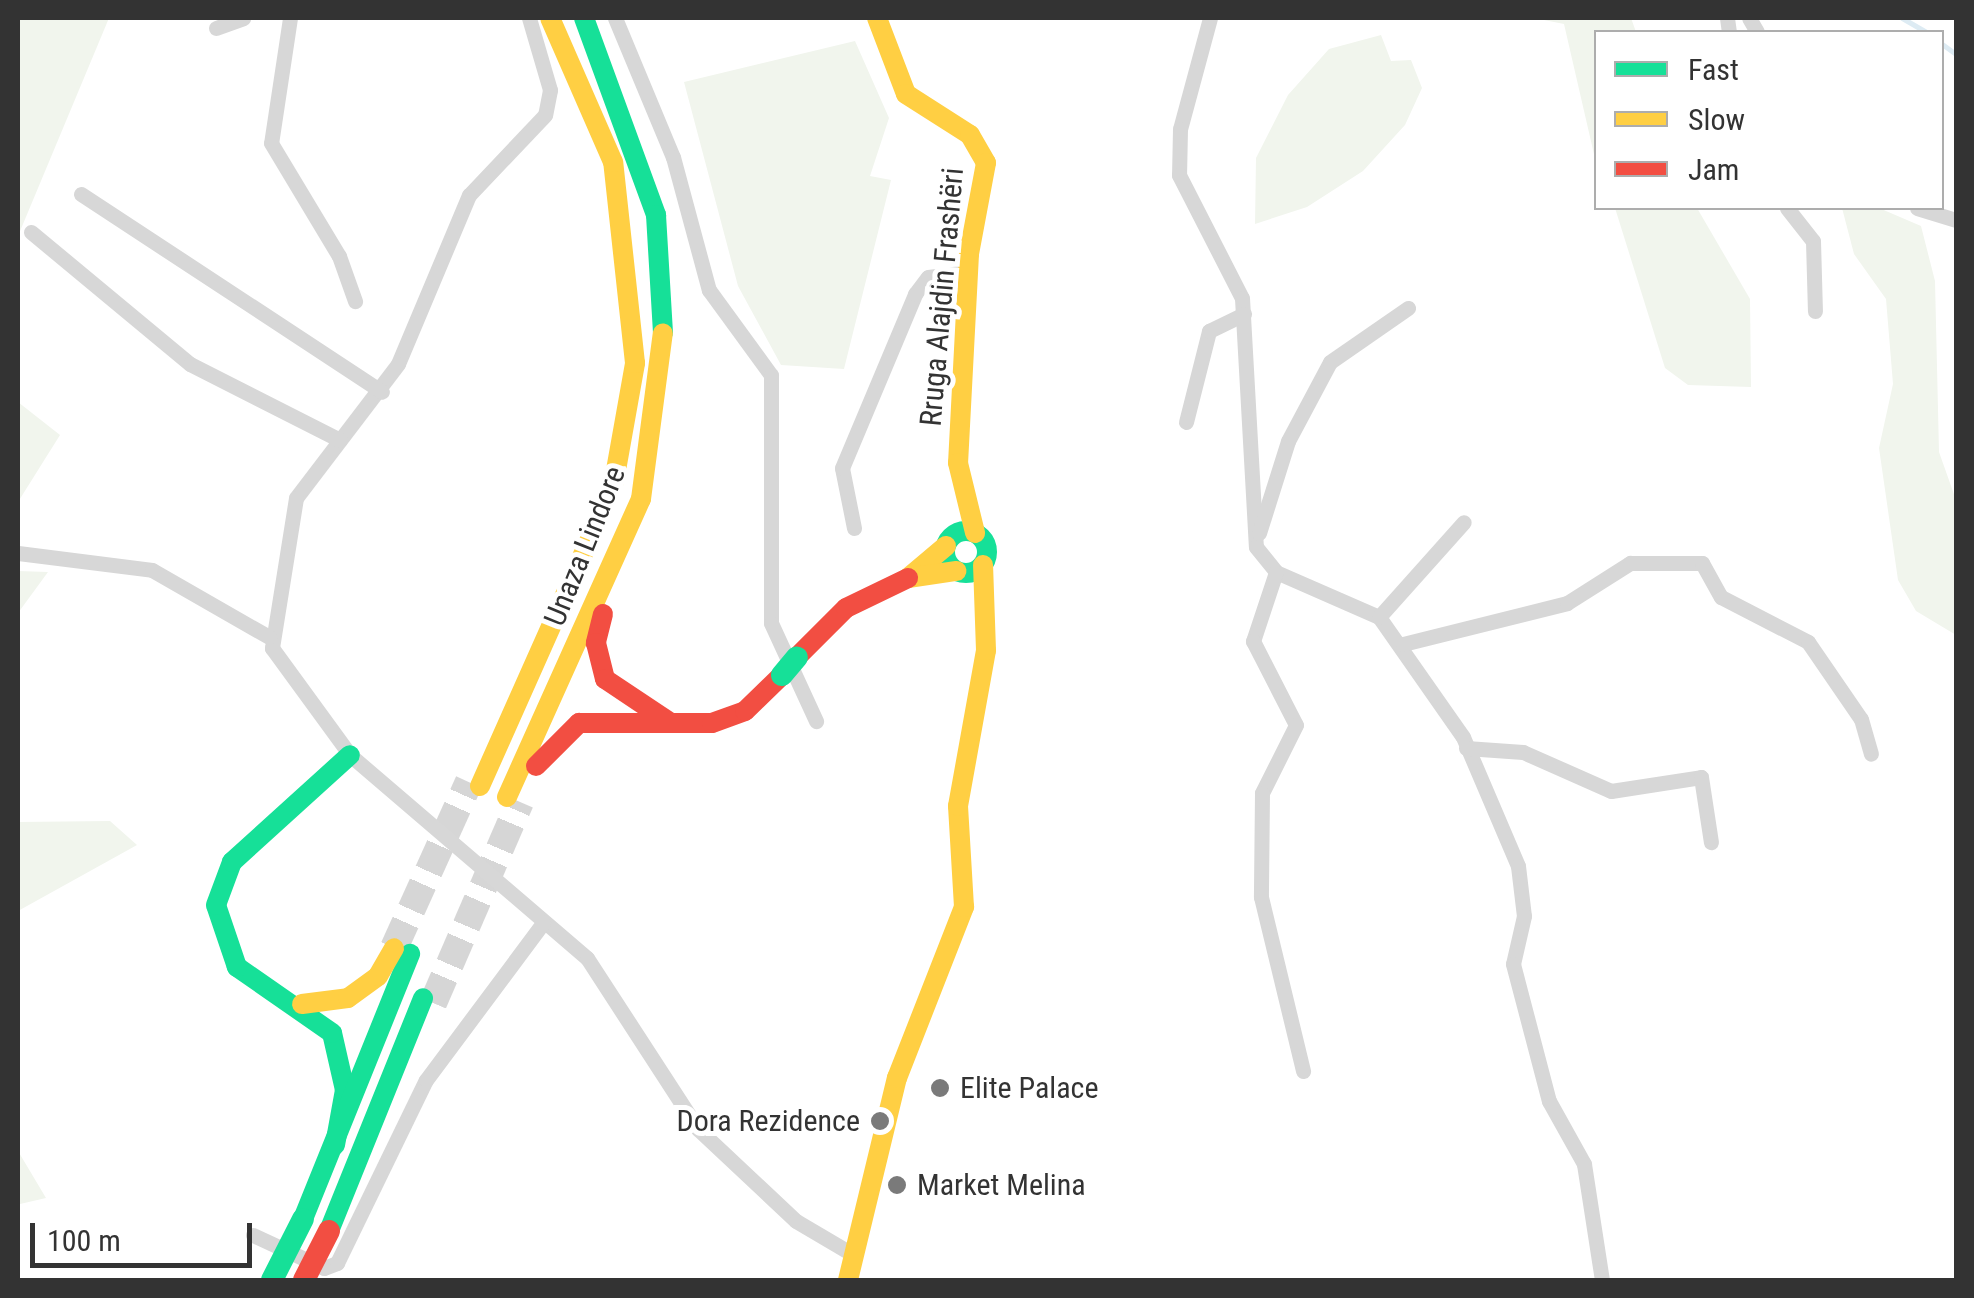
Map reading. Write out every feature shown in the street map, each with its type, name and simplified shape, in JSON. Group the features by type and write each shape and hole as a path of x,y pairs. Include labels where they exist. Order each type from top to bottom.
{"main road":[{"name":"Unaza Lindore","path":"474,784 499,743 612,487 635,363 613,162 550,18"},
{"name":"Unaza Lindore","path":"584,18 656,215 665,370 652,460 610,579 514,800 548,745 571,726 610,718 671,723"},
{"name":"Rruga Alajdin Frashëri","path":"848,1280 897,1078 964,907 958,806 986,650 983,604 959,538 963,507 967,272 984,156 970,135 906,94 877,18"},
{"path":"656,215 669,280 669,388 649,488 596,642 613,689 671,723 737,715 846,608 908,578 959,538"},
{"name":"Rruga Alajdin Frashëri","path":"959,538 986,547 969,570"},
{"path":"908,578 969,570"},
{"path":"335,1145 342,1058 302,1004 237,966 219,935 216,905 232,862 350,756"},
{"path":"272,1280 335,1145 402,951 361,990 302,1004"},
{"path":"304,1280 428,1001"}],"street":[{"path":"216,28 243,18"},
{"path":"290,18 271,143 339,256 354,301"},
{"path":"529,18 550,90 545,116 453,222 382,392 296,498 270,637 290,684 350,756 587,958 627,1008 698,1130 808,1230 852,1254"},
{"path":"615,18 673,156 709,290 770,375 771,623 816,720"},
{"path":"1210,18 1180,129 1179,175 1244,314 1256,547 1276,572 1379,617 1403,644 1466,748 1518,866 1524,916 1514,964 1549,1101 1584,1164 1602,1280"},
{"path":"81,194 382,392"},
{"path":"1789,210 1813,241 1815,311"},
{"path":"1924,210 1956,220"},
{"path":"31,232 190,364 340,440"},
{"path":"854,528 842,468 915,294 928,277 967,272"},
{"path":"1256,547 1288,441 1330,362 1408,308"},
{"path":"1186,422 1208,331 1244,314"},
{"path":"1379,617 1464,522"},
{"path":"18,553 152,570 270,637"},
{"path":"1403,644 1567,603 1630,563 1702,564 1721,597 1808,642 1861,719 1871,754"},
{"path":"1276,572 1253,641 1296,725 1262,793 1261,897 1303,1071"},
{"path":"1466,748 1524,752 1611,791 1701,778 1711,842"},
{"path":"253,1235 324,1268 336,1263 426,1080 543,923"}],"shaded area":[{"path":"18,18 109,18 18,236"},
{"path":"1534,18 1631,18 1635,30 1594,30 1594,154 1564,24"},
{"path":"1381,35 1391,61 1411,60 1422,88 1405,125 1363,171 1307,207 1255,224 1256,158 1288,95 1329,49"},
{"path":"855,41 889,118 870,176 891,180 844,369 781,365 738,286 684,82"},
{"path":"1616,210 1698,210 1750,299 1751,387 1688,385 1665,368"},
{"path":"1843,210 1884,210 1921,226 1935,281 1939,452 1956,500 1956,635 1916,611 1898,580 1879,448 1893,384 1886,299 1854,254"},
{"path":"18,402 60,435 18,502"},
{"path":"18,571 48,572 18,613"},
{"path":"110,821 137,845 18,911 18,822"},
{"path":"18,1151 46,1198 20,1204 18,1221"}],"waterway":[{"path":"1902,18 1923,30"},
{"path":"1944,45 1956,54"}],"tunnel":[{"path":"394,948 469,782"},
{"path":"433,1003 520,802"}],"traffic: fast":[{"path":"584,18 656,215 663,333"},
{"path":"966,531 981,537 987,552 981,567 966,573 951,567 945,552 951,537 966,531"},
{"path":"782,675 797,657"},
{"path":"335,1145 345,1090 332,1033 237,967 216,905 232,862 350,755"},
{"path":"303,1219 410,954"},
{"path":"329,1231 423,998"},
{"path":"272,1280 303,1219"}],"traffic: slow":[{"path":"480,786 613,487 635,363 613,162 550,18"},
{"path":"877,18 906,94 970,135 986,163 969,254 958,463 975,533"},
{"path":"507,797 641,499 663,333"},
{"path":"946,546 908,578 956,571"},
{"path":"848,1280 897,1078 964,907 958,806 986,650 983,565"},
{"path":"302,1004 348,998 378,976 394,948"}],"traffic: jam":[{"path":"797,657 846,608 908,578"},
{"path":"603,614 596,643 605,679 671,723"},
{"path":"536,766 579,723 712,723 745,711 782,675"},
{"path":"304,1280 329,1231"}],"place":[{"name":"Elite Palace","path":"940,1088"},
{"name":"Dora Rezidence","path":"880,1121"},
{"name":"Market Melina","path":"897,1185"}]}
